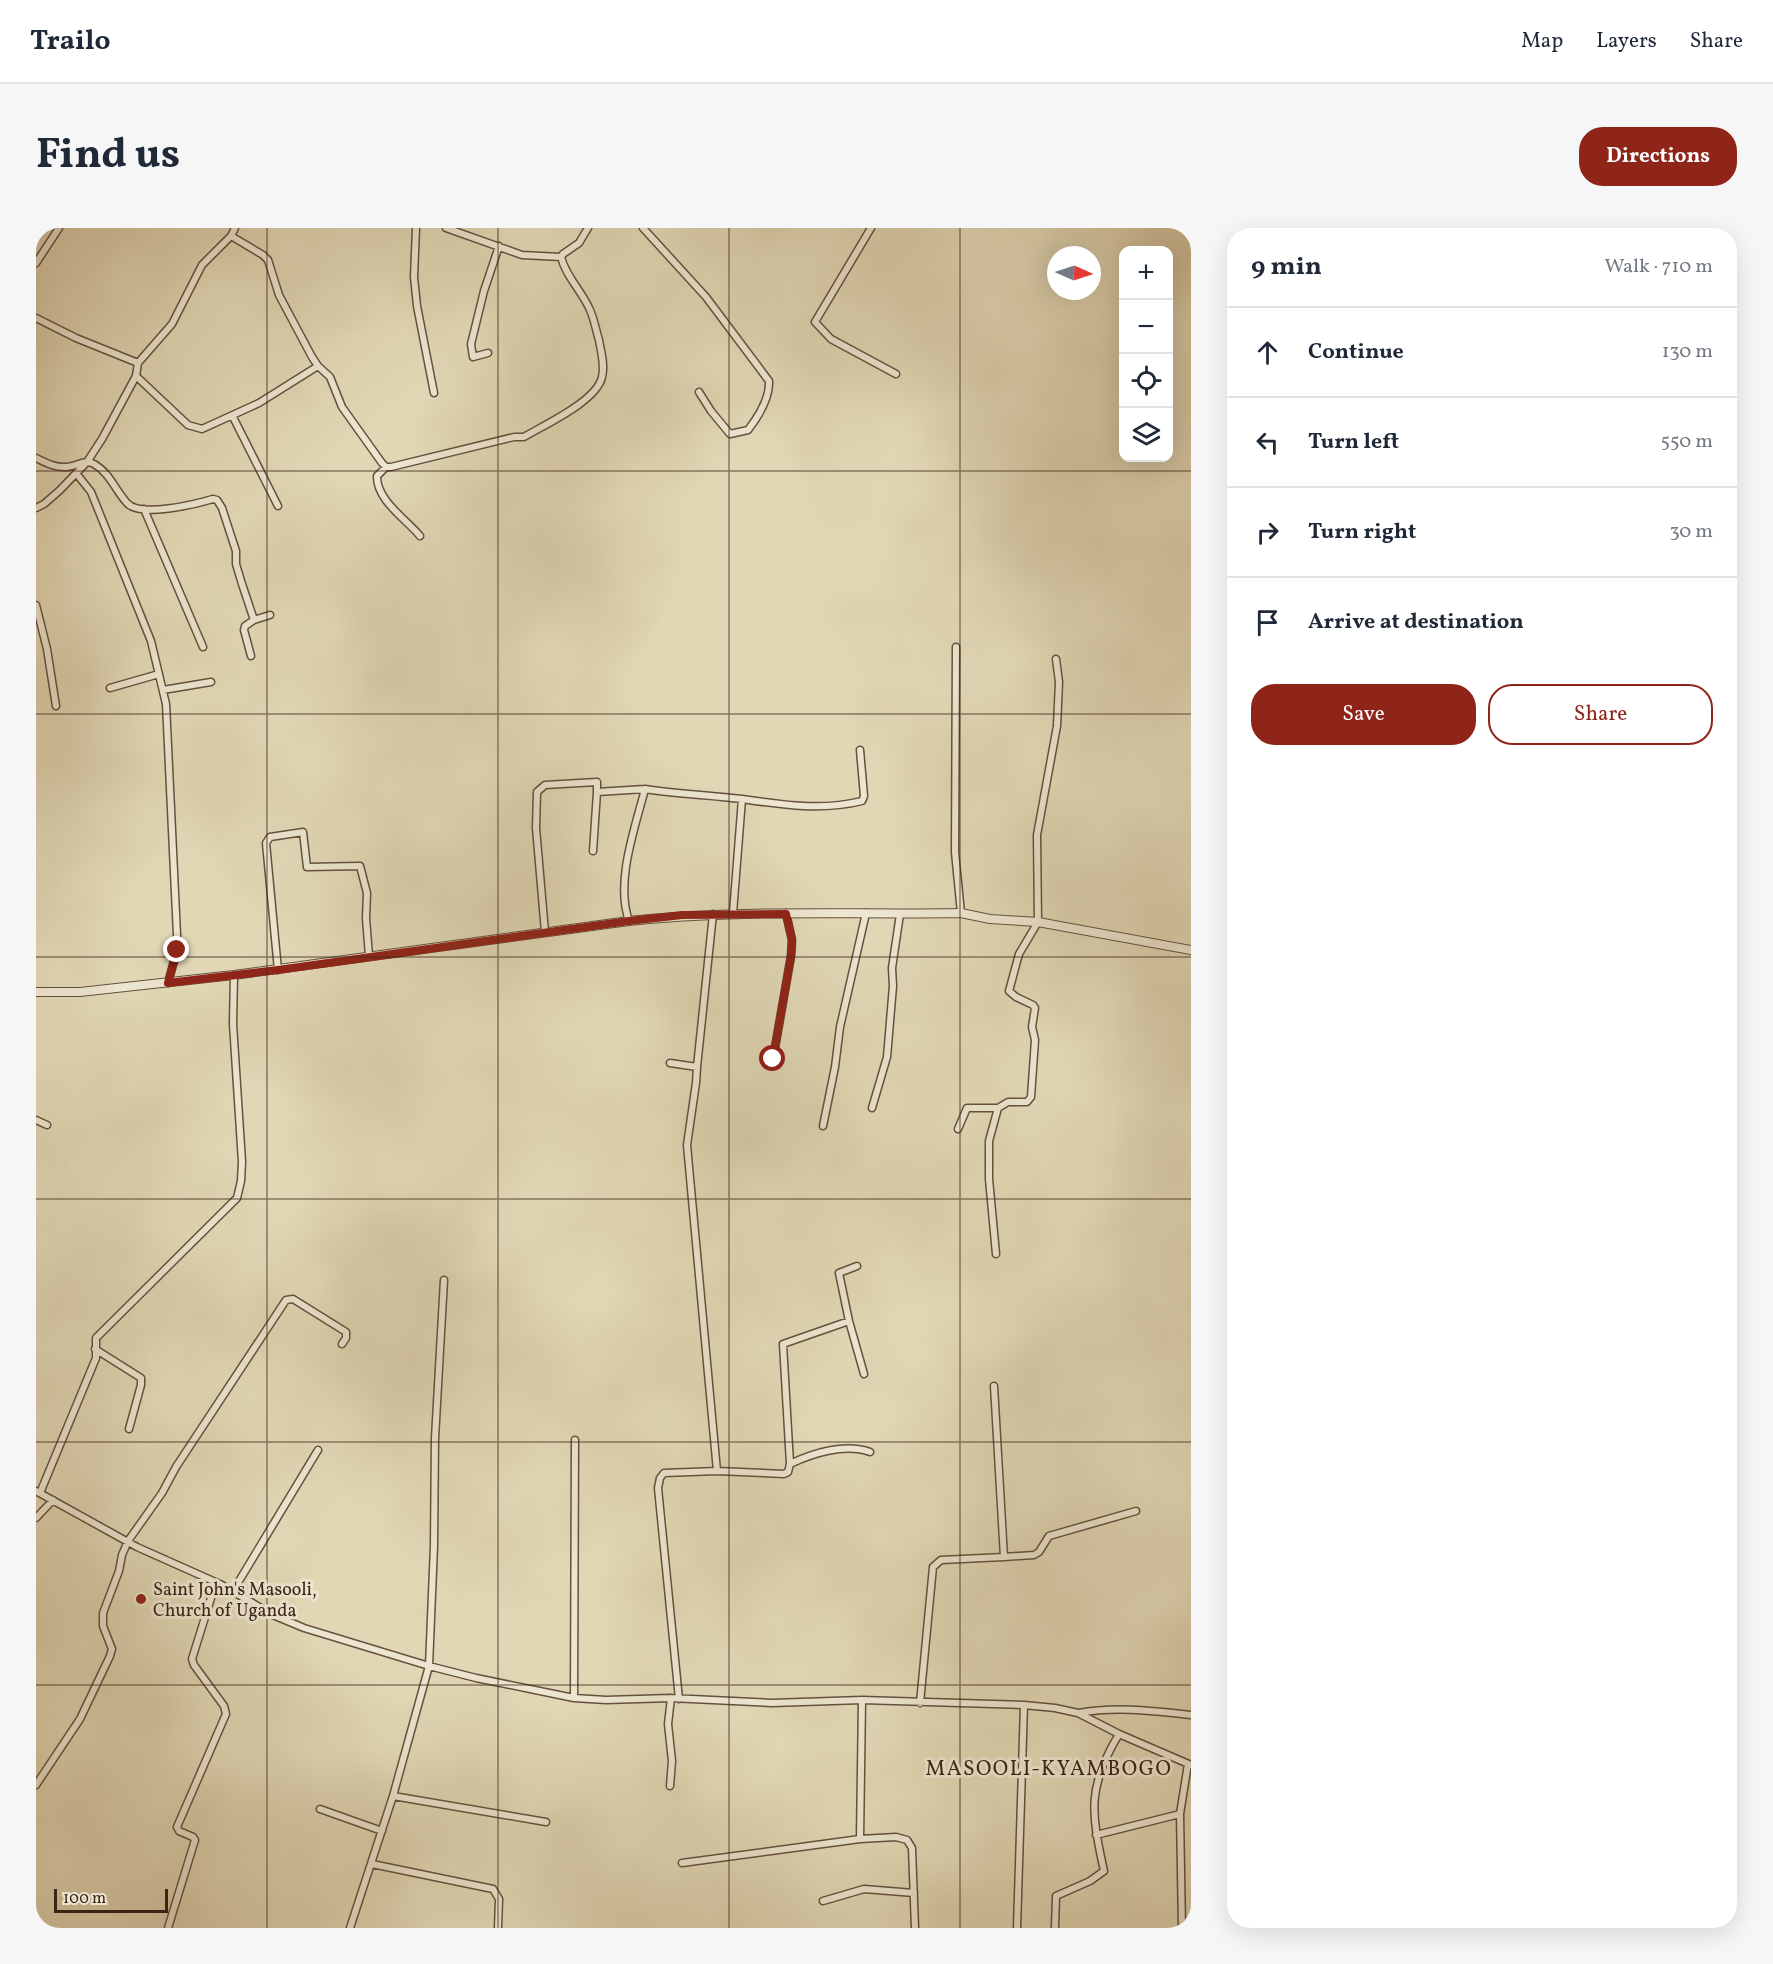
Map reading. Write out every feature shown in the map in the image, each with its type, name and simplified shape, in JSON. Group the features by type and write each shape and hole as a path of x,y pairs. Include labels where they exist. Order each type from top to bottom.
{"street":[{"path":"36,262 59,228"},
{"path":"36,508 44,504 87,462 136,376 138,363 172,324 202,265 231,236 235,228"},
{"path":"416,228 414,277 417,306 434,393"},
{"path":"446,228 522,255 561,257"},
{"path":"561,257 579,243 588,228"},
{"path":"643,228 706,297 769,381 770,389 758,417 748,430 730,434 699,392"},
{"path":"871,228 815,322 831,339 896,374"},
{"path":"231,236 268,260 279,295 318,366 330,377 342,407 386,467"},
{"path":"488,353 473,357 471,344 484,291 499,246"},
{"path":"420,536 394,511 378,484 377,476 386,467 514,437 524,437 581,404 598,386 603,375 603,365 590,309 561,257"},
{"path":"36,318 76,338 138,363"},
{"path":"136,376 188,425 195,429 202,429 260,403 318,366"},
{"path":"233,417 278,506"},
{"path":"36,458 66,467 87,462 94,464 108,476 130,507 144,509 183,507 213,499 218,500 236,551 242,584 254,620"},
{"path":"76,473 86,484 95,503 151,641 166,704 177,935 177,950 168,983"},
{"path":"144,509 203,647"},
{"path":"36,605 47,649 56,706"},
{"path":"251,656 245,626 254,620 270,615"},
{"path":"956,647 955,852 962,913"},
{"path":"958,1130 967,1108 998,1108 1008,1102 1026,1102 1031,1097 1035,1040 1032,1027 1035,1008 1009,991 1019,954 1038,922 1037,836 1057,726 1059,682 1056,659"},
{"path":"110,688 159,674"},
{"path":"163,690 211,682"},
{"path":"597,792 645,789 783,806 812,807 846,804 862,801 864,796 860,750"},
{"path":"545,932 536,828 537,792 545,785 597,782 593,851"},
{"path":"629,921 624,906 625,873 645,789"},
{"path":"733,913 742,800"},
{"path":"278,970 266,843 270,837 281,835 303,832 306,867 360,866 367,892 366,918 369,956"},
{"path":"36,992 80,992 168,983 629,921 733,913 962,913 990,919 1038,922 1191,950"},
{"path":"823,1126 835,1067 840,1027 866,913"},
{"path":"713,914 696,1083 687,1145 717,1471"},
{"path":"773,1059 791,956 792,940 786,914"},
{"path":"872,1108 886,1057 893,986 892,968 900,914"},
{"path":"234,975 233,1024 242,1162 237,1198 96,1338 96,1358 38,1492 128,1541 216,1582 273,1615 304,1628 429,1666 574,1698 606,1700 671,1698 772,1703 862,1700 1024,1705 1078,1713 1095,1710 1153,1711 1191,1715"},
{"path":"670,1063 696,1066"},
{"path":"996,1254 989,1179 989,1141 998,1108"},
{"path":"36,1120 47,1125"},
{"path":"857,1266 839,1273 849,1321 864,1374"},
{"path":"350,1928 393,1796 429,1666 434,1546 435,1438 444,1280"},
{"path":"36,1785 80,1719 110,1656 112,1649 103,1626 103,1612 128,1541 286,1300 294,1299 346,1332 346,1338 342,1344"},
{"path":"679,1699 658,1482 664,1473 717,1471 784,1474 790,1469 783,1344 849,1321"},
{"path":"95,1350 141,1378 129,1429"},
{"path":"994,1386 1004,1557"},
{"path":"574,1698 575,1440"},
{"path":"790,1464 806,1457 846,1449 858,1448 870,1452"},
{"path":"233,1591 318,1450"},
{"path":"36,1518 53,1500"},
{"path":"920,1703 933,1567 941,1560 1034,1555 1039,1552 1049,1536 1136,1511"},
{"path":"168,1928 195,1840 178,1831 177,1827 226,1714 224,1706 192,1659 216,1582"},
{"path":"670,1786 672,1761 668,1724 671,1698"},
{"path":"860,1839 862,1700"},
{"path":"1017,1928 1024,1705"},
{"path":"1078,1713 1119,1734 1190,1764 1180,1814 1182,1928"},
{"path":"1055,1928 1056,1896 1090,1881 1104,1870 1094,1824 1095,1788 1106,1756 1119,1734"},
{"path":"393,1796 546,1822"},
{"path":"320,1809 382,1831"},
{"path":"1096,1835 1180,1814"},
{"path":"682,1863 860,1839 907,1840 912,1848 915,1928"},
{"path":"372,1864 493,1889 499,1899 498,1928"},
{"path":"824,1901 864,1889 914,1893"}],"place":[{"name":"Saint John's Masooli, Church of Uganda","path":"141,1599"}],"district":[{"name":"MASOOLI-KYAMBOGO","path":"1049,1768"}],"route":[{"path":"177,950 168,983 682,915 786,914 792,940 791,956 773,1059"}]}
